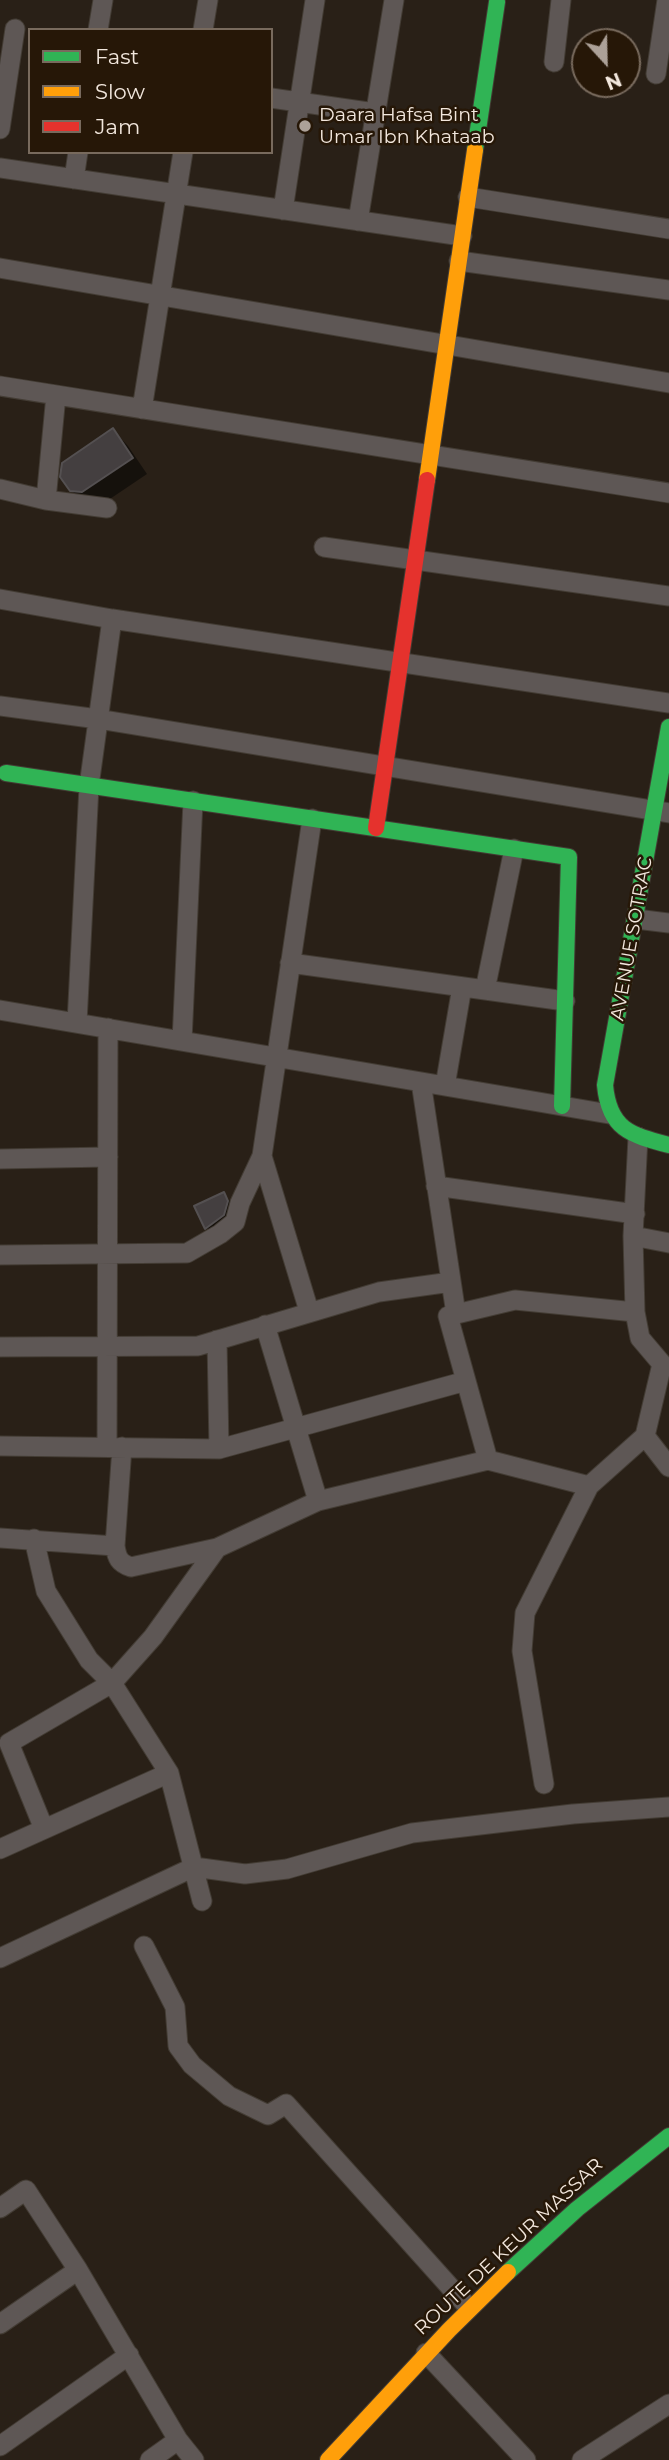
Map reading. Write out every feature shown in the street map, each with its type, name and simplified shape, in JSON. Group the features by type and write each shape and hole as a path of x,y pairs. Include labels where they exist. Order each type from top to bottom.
{"street":[{"path":"98,28 103,0"},
{"path":"203,28 208,0"},
{"path":"283,210 315,0"},
{"path":"358,221 394,0"},
{"path":"554,62 561,0"},
{"path":"656,74 667,0"},
{"path":"376,828 495,1"},
{"path":"0,129 15,29"},
{"path":"273,98 375,113"},
{"path":"74,179 78,154"},
{"path":"142,409 183,154"},
{"path":"0,168 462,236"},
{"path":"468,197 669,229"},
{"path":"459,261 669,290"},
{"path":"0,268 669,383"},
{"path":"0,386 669,494"},
{"path":"46,500 56,395"},
{"path":"0,489 46,500 107,508"},
{"path":"324,547 669,596"},
{"path":"0,599 112,619 669,703"},
{"path":"77,1023 89,786 112,619"},
{"path":"0,706 98,719 662,811"},
{"name":"AVENUE SOTRAC","path":"609,1114 605,1086 636,919 662,811 669,727"},
{"path":"6,774 569,857 562,1106"},
{"path":"182,1041 193,801"},
{"path":"0,1255 187,1253 235,1222 240,1203 262,1156 312,819"},
{"path":"485,990 514,849"},
{"path":"636,919 669,923"},
{"path":"290,963 565,1001"},
{"path":"444,1086 462,987"},
{"path":"0,1010 609,1114 638,1138 669,1145"},
{"path":"108,1028 107,1347 114,1447 115,1546 122,1564 131,1567 217,1548 318,1501 488,1460 589,1486"},
{"path":"421,1082 456,1314"},
{"path":"544,1783 522,1651 525,1613 589,1486 645,1436 666,1363 640,1338 635,1312 633,1236 638,1138"},
{"path":"262,1156 309,1311"},
{"path":"0,1159 108,1157"},
{"path":"436,1186 635,1214"},
{"path":"633,1236 669,1243"},
{"path":"0,1347 198,1346 379,1292 451,1282"},
{"path":"488,1460 449,1316 515,1300 635,1312"},
{"path":"265,1325 318,1501"},
{"path":"217,1340 219,1449"},
{"path":"0,1446 219,1449 466,1381"},
{"path":"645,1436 669,1467"},
{"path":"0,1538 115,1546"},
{"path":"34,1539 46,1591 89,1660 112,1683 169,1773 202,1901"},
{"path":"44,1829 9,1743 112,1683 153,1637 217,1548"},
{"path":"0,1849 169,1773"},
{"path":"1,1955 194,1867 245,1874 287,1868 412,1833 573,1814 669,1807"},
{"path":"144,1947 175,2007 178,2046 192,2065 229,2096 268,2115 286,2104 469,2308"},
{"name":"ROUTE DE KEUR MASSAR","path":"328,2460 469,2308 623,2169 669,2136"},
{"path":"0,2208 26,2190 78,2270 178,2440 194,2460"},
{"path":"0,2324 78,2270"},
{"path":"426,2353 526,2460"},
{"path":"0,2446 129,2355"},
{"path":"582,2460 669,2404"},
{"path":"150,2460 178,2440"}],"building":[{"path":"113,428 133,458 82,492 70,491 60,477 62,463"},
{"path":"224,1192 228,1201 224,1215 205,1229 194,1206"}],"traffic: fast":[{"path":"475,150 497,2"},
{"path":"669,727 605,1085 611,1112 624,1128 643,1138 669,1145"},
{"path":"6,773 569,857 562,1106"},
{"path":"508,2272 577,2209 669,2136"}],"traffic: slow":[{"path":"427,480 475,150"},
{"path":"328,2460 449,2330 508,2272"}],"traffic: jam":[{"path":"376,828 427,480"}],"place":[{"name":"Daara Hafsa Bint Umar Ibn Khataab","path":"305,126"}]}
